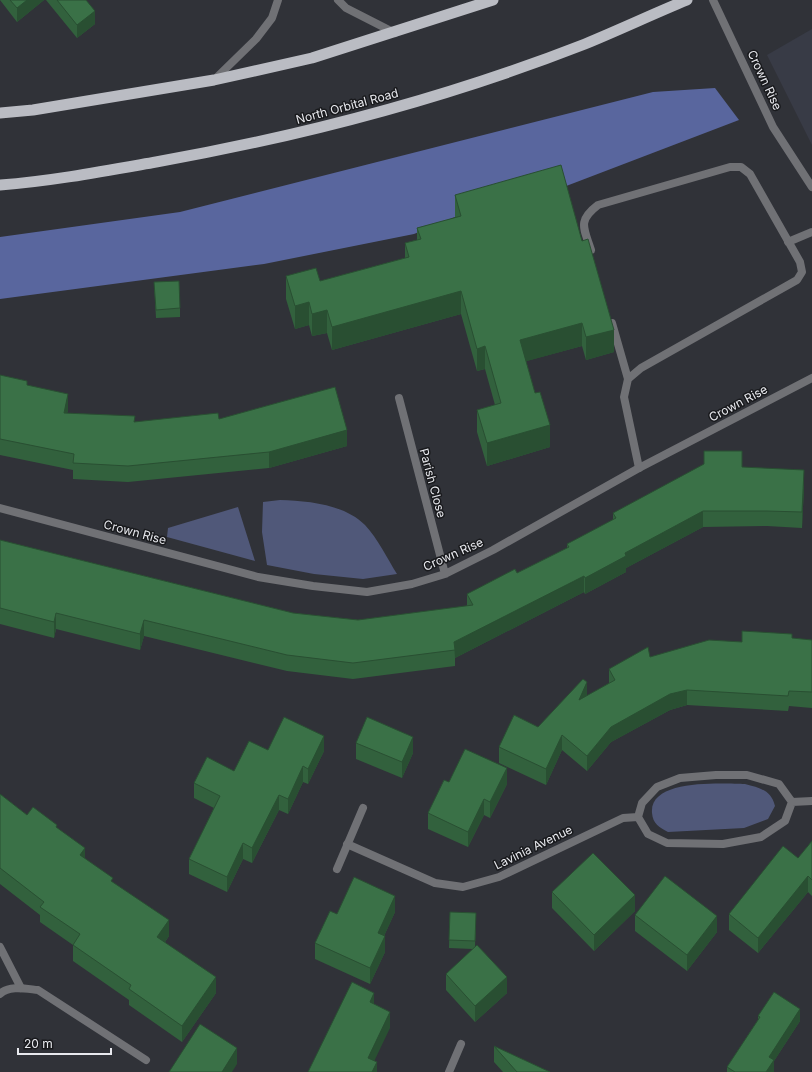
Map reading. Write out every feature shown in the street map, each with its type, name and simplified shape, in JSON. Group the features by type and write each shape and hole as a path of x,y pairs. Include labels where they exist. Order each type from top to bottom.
{"highway":[{"path":"0,113 33,110 214,80 312,58 395,33 493,0"},
{"name":"North Orbital Road","path":"0,185 105,171 225,150 330,125 458,88 584,44 687,0"}],"street":[{"path":"214,80 256,39 272,18 278,0"},
{"path":"338,0 346,8 395,33"},
{"name":"Crown Rise","path":"713,0 740,54 773,127 812,187"},
{"path":"593,260 583,224 588,213 598,205 730,167 741,167 750,174 800,262 802,272 797,280 641,368 628,379"},
{"path":"788,242 812,232"},
{"path":"608,312 628,379 624,397 640,468"},
{"name":"Crown Rise","path":"0,508 258,577 313,586 367,592 412,584 444,574 493,550 640,468 812,378"},
{"name":"Parish Close","path":"399,398 444,574"},
{"path":"716,775 747,775 779,784 792,802 785,821 760,837 723,844 667,843 648,834 638,817 642,803 657,787 680,778 716,775"},
{"path":"792,802 812,801"},
{"path":"337,869 363,808"},
{"name":"Lavinia Avenue","path":"347,844 435,883 463,887 499,877 623,818 638,817"},
{"path":"0,947 21,988"},
{"path":"0,994 21,988 38,990 146,1060"},
{"path":"448,1072 461,1044"}],"shaded area":[{"path":"812,29 812,145 767,55"},
{"path":"715,88 739,120 561,188 455,217 414,234 264,264 0,299 0,237 180,212 653,92"},
{"path":"280,500 314,503 347,512 365,525 374,536 397,574 363,579 314,574 267,565 262,532 263,502"},
{"path":"238,507 255,561 167,537 168,528"},
{"path":"706,784 745,784 760,788 771,796 775,806 768,819 744,828 668,832 655,823 652,813 654,802 662,794 675,788"}],"building":[{"path":"10,0 27,0 17,8"},
{"path":"57,0 86,0 95,11 77,25"},
{"path":"561,165 582,241 588,239 614,330 586,337 582,323 520,340 535,393 540,392 550,425 487,443 477,410 501,403 485,346 477,349 461,291 332,327 327,310 312,314 309,302 295,306 286,276 316,268 320,281 409,257 405,243 421,239 417,228 461,216 455,195"},
{"path":"179,281 180,308 156,310 154,282"},
{"path":"0,375 27,381 27,385 68,394 64,413 135,416 134,422 218,413 219,419 335,387 347,430 269,452 128,466 73,463 74,454 0,439"},
{"path":"704,451 742,451 742,467 804,470 802,512 703,511 625,553 626,556 585,578 584,576 454,642 455,650 353,663 287,655 144,620 140,634 56,613 54,622 0,608 0,540 293,613 358,620 473,605 467,594 515,569 517,573 569,547 567,544 616,518 613,513 704,464"},
{"path":"742,631 792,634 792,638 812,640 812,692 789,691 788,696 687,690 670,694 611,727 587,756 562,735 546,769 499,747 514,715 538,727 583,679 587,682 579,700 615,680 609,669 648,647 650,657 709,640 742,642"},
{"path":"284,717 324,736 308,769 303,766 288,799 279,795 252,848 243,843 227,877 189,859 220,796 194,783 207,757 234,771 249,741 268,750"},
{"path":"367,717 413,737 402,762 356,743"},
{"path":"465,749 507,768 490,802 484,799 468,832 428,813 444,780 449,782"},
{"path":"0,794 27,815 33,807 57,825 56,827 85,848 80,855 113,878 111,881 169,920 157,937 216,977 182,1026 129,989 131,985 73,945 80,934 40,907 44,902 0,868"},
{"path":"812,841 812,880 808,876 758,938 729,914 783,846 798,858"},
{"path":"593,853 635,895 594,935 552,892"},
{"path":"665,876 717,916 687,955 635,915"},
{"path":"354,877 395,896 378,933 385,936 370,968 315,943 330,911 337,914"},
{"path":"450,912 476,913 475,941 449,940"},
{"path":"477,945 507,977 475,1006 446,974"},
{"path":"352,982 374,993 370,1002 390,1012 368,1058 377,1062 372,1072 308,1072"},
{"path":"774,992 800,1009 769,1057 774,1060 766,1072 735,1072 727,1067 760,1017 758,1016"},
{"path":"200,1024 237,1048 222,1072 169,1072"},
{"path":"494,1046 550,1072 517,1072"}]}
